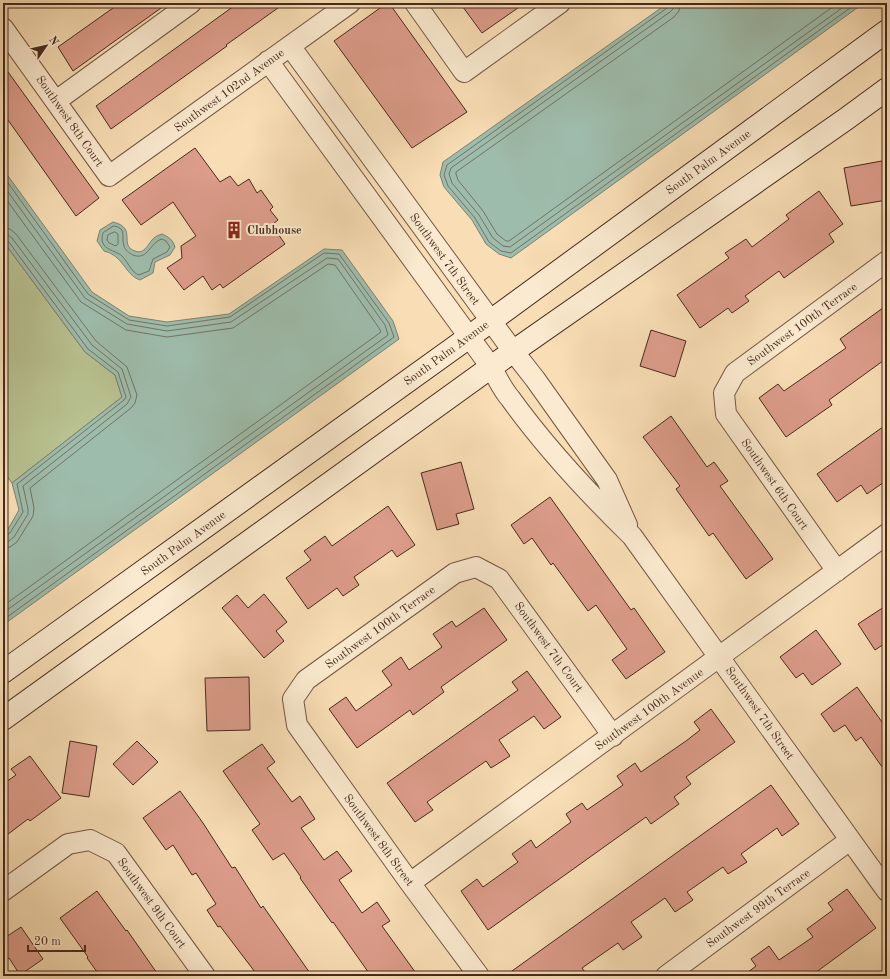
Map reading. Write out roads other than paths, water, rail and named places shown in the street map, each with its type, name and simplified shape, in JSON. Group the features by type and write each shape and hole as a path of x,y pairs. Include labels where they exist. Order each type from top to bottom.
{"main road":[{"name":"South Palm Avenue","path":"3,672 469,337 887,31"},
{"path":"3,719 491,367 887,89"}],"street":[{"path":"56,101 191,3"},
{"name":"Southwest 102nd Avenue","path":"109,176 350,3"},
{"path":"415,3 464,72 560,3"},
{"name":"Southwest 8th Court","path":"3,28 109,176"},
{"name":"Southwest 7th Street","path":"290,46 513,352 535,379 607,480 632,536"},
{"name":"Southwest 7th Street","path":"268,61 491,367 509,397 551,451 592,496 632,536 887,891"},
{"path":"305,110 325,95"},
{"path":"358,185 379,168"},
{"name":"Southwest 100th Terrace","path":"724,393 735,373 887,261"},
{"name":"Southwest 6th Court","path":"724,393 726,414 837,571"},
{"name":"Southwest 100th Avenue","path":"410,883 613,736 887,534"},
{"name":"Southwest 100th Terrace","path":"293,699 306,680 312,675 455,573 476,567"},
{"name":"Southwest 7th Court","path":"476,567 499,579 613,736"},
{"name":"Southwest 8th Street","path":"293,699 297,725 410,883 479,976"},
{"name":"Southwest 9th Court","path":"3,891 68,844 90,840 116,853 205,976"},
{"name":"Southwest 99th Terrace","path":"666,976 850,840"}],"water":[{"path":"668,3 864,3 511,258 499,254 486,244 472,220 444,187 440,175 443,162"},
{"path":"3,169 92,292 129,316 167,322 229,314 324,249 342,250 393,321 399,339 3,625 3,534 7,531 19,510 12,483 122,397 115,375 85,352 3,241"},
{"path":"113,222 125,228 128,245 135,251 138,252 144,250 155,237 162,234 167,236 173,242 175,247 170,255 155,262 153,273 140,280 130,274 116,257 111,253 104,251 97,241 100,230"}],"place":[{"name":"Clubhouse","path":"234,230"}]}
